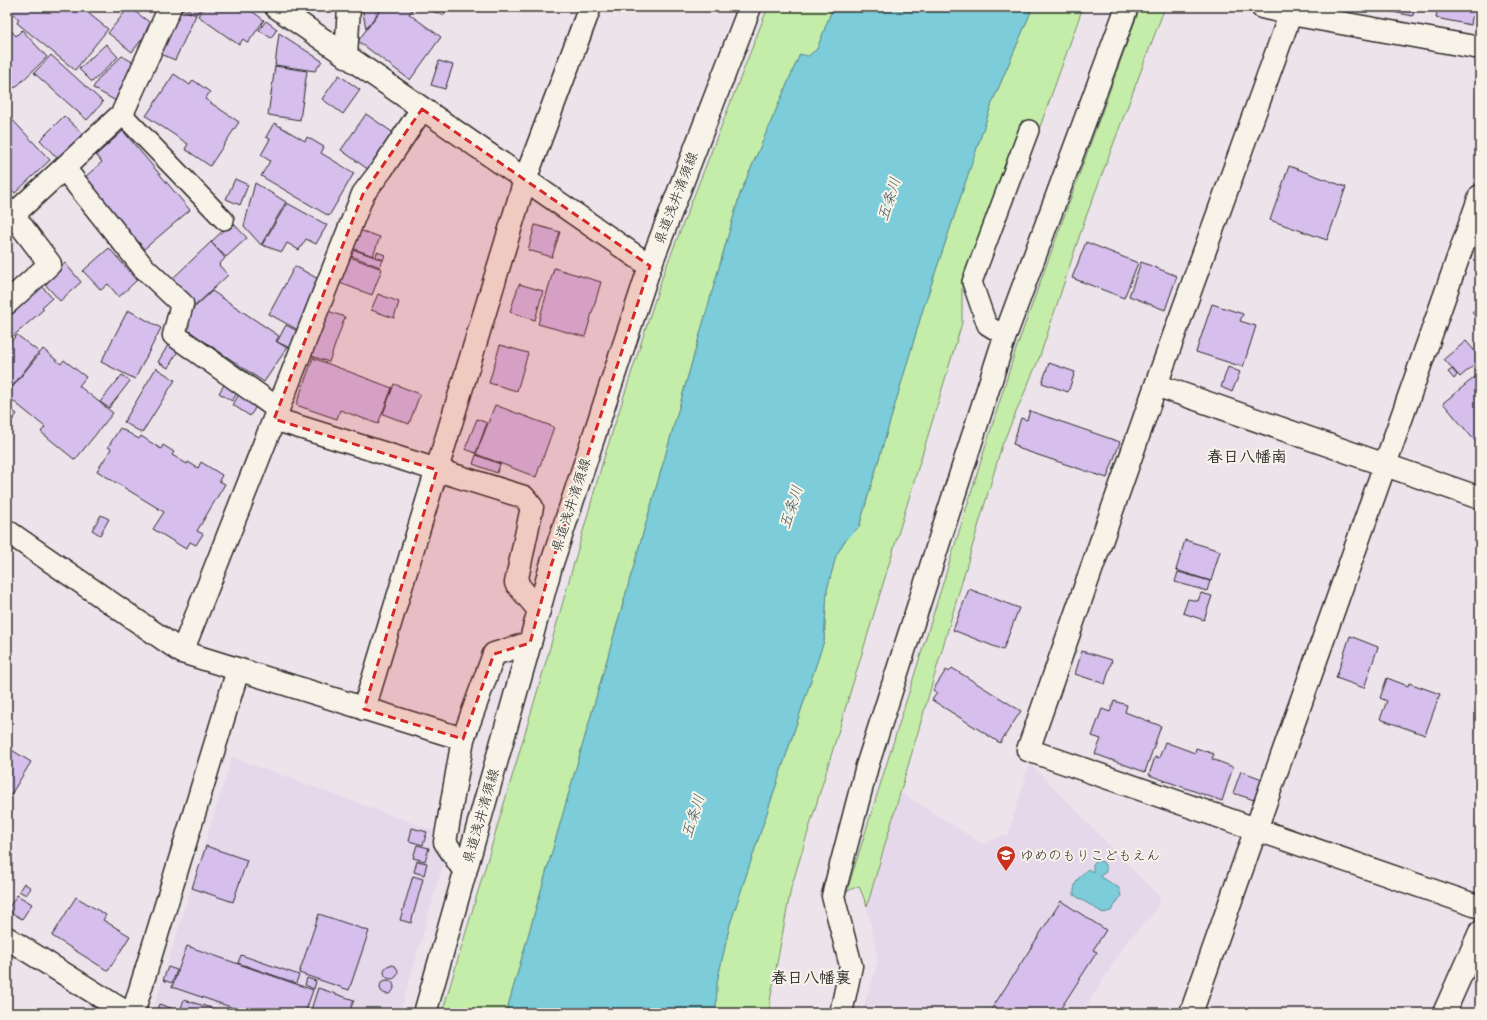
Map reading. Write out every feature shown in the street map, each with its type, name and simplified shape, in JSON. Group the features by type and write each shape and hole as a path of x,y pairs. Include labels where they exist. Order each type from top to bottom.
{"street":[{"path":"7,303 50,264 10,212 64,168 122,114 170,7"},
{"path":"276,7 650,266"},
{"path":"346,56 349,7"},
{"path":"364,709 525,180 590,7"},
{"name":"県道浅井清須線","path":"425,1013 530,643 550,566 650,266 750,7"},
{"path":"841,1013 851,966 833,896 867,766 1005,336 1127,7"},
{"path":"1262,7 1292,11 1480,48"},
{"path":"1292,11 1156,385 1028,750 1480,908"},
{"path":"182,652 363,194 382,169 422,109"},
{"path":"64,168 143,267 182,304 174,335 276,414 436,470 524,497 532,507 516,583 539,610"},
{"path":"1191,1013 1480,196"},
{"path":"1156,385 1480,498"},
{"path":"7,531 182,652 463,739"},
{"path":"465,872 445,842 463,739 494,654 530,643"},
{"path":"133,1013 238,670"},
{"path":"1444,1013 1480,932"},
{"path":"7,938 127,1013"}],"lane":[{"path":"122,114 224,220"},
{"path":"1005,336 987,325 972,282 1029,130"}],"highlighted area":[{"path":"422,109 650,266 551,566 530,643 494,654 463,739 364,709 437,470 274,419 363,194"}],"shaded area":[{"path":"232,757 434,831 432,847 444,862 400,1013 152,1013"},
{"name":"ゆめのもりこどもえん","path":"1030,763 1161,899 1154,912 1126,943 1082,1013 862,1013 878,961 867,906 900,792 984,845 997,837 1008,835"}],"green space":[{"path":"768,7 833,7 817,49 808,57 800,54 740,194 506,1013 442,1013 541,679 603,461 663,275"},
{"path":"1033,7 1083,7 1040,127 1022,120 962,282 962,323 791,888 770,1001 770,1013 716,1013 717,982 730,924 824,641 827,590 836,555 844,542 859,527 923,309 992,103"},
{"path":"1140,7 1165,7 1084,222 1040,356 1002,445 867,906 859,886 847,891 1016,349"}],"water":[{"name":"五条川","path":"833,7 1033,7 992,103 923,309 859,527 844,542 836,556 827,590 824,641 730,924 717,982 716,1013 506,1013 740,194 800,54 808,56 817,49"},
{"path":"1097,861 1103,862 1106,867 1106,872 1100,876 1119,888 1121,896 1111,911 1103,913 1074,895 1074,887 1077,880 1088,869 1093,872 1093,864"}],"building":[{"path":"7,7 84,7 83,9 108,29 75,70 17,23 19,19 7,9"},
{"path":"129,7 153,25 132,52 108,33"},
{"path":"183,7 201,7 197,14"},
{"path":"204,7 246,7 264,20 248,43 243,39 239,45 198,16"},
{"path":"362,7 382,7 366,29"},
{"path":"383,7 414,7 409,14 441,37 410,80 358,41"},
{"path":"419,7 447,7 444,15"},
{"path":"1389,7 1414,7 1413,16 1388,11"},
{"path":"1416,7 1429,7 1429,10"},
{"path":"1438,7 1480,7 1480,18 1472,17 1471,25 1436,18"},
{"path":"182,9 196,15 175,60 161,54"},
{"path":"266,21 277,29 271,38 259,30"},
{"path":"7,26 16,36 22,30 47,57 15,88 7,80"},
{"path":"279,33 322,61 315,71 275,65"},
{"path":"106,44 118,57 92,82 79,69"},
{"path":"51,55 103,102 87,120 34,73"},
{"path":"122,56 136,64 116,101 93,88 99,78"},
{"path":"439,61 453,65 445,89 431,85"},
{"path":"275,66 307,71 300,120 268,115"},
{"path":"174,74 190,85 193,80 210,92 205,99 239,122 210,166 185,149 188,144 146,116"},
{"path":"339,75 360,90 343,114 322,99"},
{"path":"7,114 50,160 15,193 7,185"},
{"path":"366,114 395,134 369,170 341,150"},
{"path":"64,116 83,134 57,158 40,140"},
{"path":"274,123 305,141 307,137 324,147 321,153 354,173 329,216 261,176 270,161 261,155 270,139 266,137"},
{"path":"123,131 190,210 144,249 84,178 102,162 96,155"},
{"path":"1289,166 1346,187 1327,240 1270,220"},
{"path":"235,179 248,185 240,205 226,199"},
{"path":"255,183 286,202 261,245 244,226"},
{"path":"287,203 327,225 316,244 306,239 299,250 287,243 282,252 262,245"},
{"path":"232,222 247,238 226,257 211,242"},
{"path":"535,225 560,232 552,257 528,250"},
{"path":"359,230 380,237 373,256 352,248"},
{"path":"211,242 225,258 219,265 228,275 195,306 171,280"},
{"path":"1086,242 1138,263 1124,298 1072,278"},
{"path":"109,248 137,280 119,297 108,284 101,290 83,271"},
{"path":"352,249 383,260 380,267 349,255"},
{"path":"377,252 385,255 383,260 376,257"},
{"path":"347,256 382,269 372,295 337,282"},
{"path":"1141,262 1177,276 1165,310 1129,296"},
{"path":"65,263 81,282 60,301 43,282"},
{"path":"295,266 320,280 298,330 269,314"},
{"path":"554,268 601,282 585,337 538,324"},
{"path":"40,284 52,298 42,307 44,309 10,339 7,335 7,313"},
{"path":"519,284 543,291 535,320 510,312"},
{"path":"212,291 279,336 276,341 287,348 264,382 186,329 193,309"},
{"path":"378,294 399,302 394,318 371,310"},
{"path":"1212,304 1243,314 1240,321 1256,326 1243,367 1196,352"},
{"path":"1480,306 1480,323 1472,312"},
{"path":"322,309 345,317 329,362 306,354"},
{"path":"128,310 161,328 135,379 101,362"},
{"path":"286,325 299,332 290,348 277,342"},
{"path":"17,335 39,352 11,388 7,385 7,338 11,341"},
{"path":"1466,341 1480,357 1480,360 1460,377 1444,359"},
{"path":"168,345 178,351 168,368 158,362"},
{"path":"500,345 528,353 517,391 489,383"},
{"path":"43,349 61,364 64,360 86,377 79,386 113,413 75,460 41,432 45,427 7,396 7,394"},
{"path":"313,358 392,388 378,424 340,410 337,419 296,405"},
{"path":"1049,363 1075,372 1068,392 1042,383"},
{"path":"1228,367 1240,372 1232,392 1221,387"},
{"path":"156,368 175,380 142,433 124,422"},
{"path":"1452,369 1457,375 1454,379 1448,372"},
{"path":"1480,373 1480,447 1443,403"},
{"path":"122,375 130,381 109,408 100,402"},
{"path":"394,384 420,394 409,424 383,414"},
{"path":"224,385 237,393 232,401 219,393"},
{"path":"239,394 257,405 250,416 233,405"},
{"path":"495,405 554,427 536,477 476,454"},
{"path":"10,409 17,414 9,424 7,423 7,413"},
{"path":"1030,411 1120,442 1107,478 1017,448 1018,446 1013,444 1021,418 1027,420"},
{"path":"477,419 487,423 476,453 465,449"},
{"path":"120,428 139,439 141,436 161,449 163,445 174,452 172,455 187,464 188,462 198,468 201,462 222,475 219,481 225,484 197,531 203,534 196,545 190,542 186,549 153,529 164,512 97,471 111,449 108,447"},
{"path":"476,455 500,464 497,473 473,464"},
{"path":"101,515 109,519 100,535 92,530"},
{"path":"1185,540 1220,551 1211,581 1176,570"},
{"path":"1178,572 1210,581 1207,591 1175,582"},
{"path":"969,589 1019,608 1003,650 953,630"},
{"path":"1201,593 1212,596 1204,620 1183,613 1188,599 1198,601"},
{"path":"1350,636 1378,647 1364,688 1336,678"},
{"path":"1082,651 1112,660 1105,684 1075,674"},
{"path":"952,668 1021,711 1000,743 932,700 937,693 933,690 946,670 949,672"},
{"path":"1387,678 1408,686 1409,683 1440,694 1425,735 1380,719 1387,701 1380,698"},
{"path":"1114,701 1127,705 1125,712 1161,726 1145,772 1095,754 1101,739 1092,736 1102,709 1110,712"},
{"path":"1165,742 1195,753 1196,748 1214,754 1212,759 1233,767 1222,801 1149,775 1155,757 1159,758"},
{"path":"7,747 31,762 10,796 7,795"},
{"path":"1241,771 1262,779 1254,800 1233,793"},
{"path":"412,828 427,832 423,845 409,841"},
{"path":"417,845 429,848 425,861 413,858"},
{"path":"206,846 247,860 233,902 192,888"},
{"path":"417,861 427,863 424,875 414,872"},
{"path":"413,876 423,879 411,923 400,920"},
{"path":"24,883 31,888 26,895 19,891"},
{"path":"17,895 32,904 22,919 7,910"},
{"path":"76,897 106,915 103,920 130,936 108,971 52,936"},
{"path":"1061,901 1106,930 1093,950 1097,952 1061,1008 1068,1012 989,1013"},
{"path":"319,914 369,931 349,990 299,973"},
{"path":"187,946 313,990 305,1013 248,1013 172,987"},
{"path":"241,955 299,975 296,983 238,963"},
{"path":"391,965 396,967 398,972 396,977 391,979 386,977 384,972 386,967"},
{"path":"168,967 177,970 172,983 163,980"},
{"path":"307,978 316,981 314,989 305,985"},
{"path":"384,980 390,980 394,984 394,990 390,994 384,994 380,990 380,984"},
{"path":"318,988 354,1000 349,1013 310,1013"},
{"path":"184,1000 229,1013 156,1013 159,1004 180,1011"}],"place":[{"name":"ゆめのもりこどもえん","path":"1006,872"}],"district":[{"name":"春日八幡南","path":"1247,456"},
{"name":"春日八幡裏","path":"811,977"}]}
